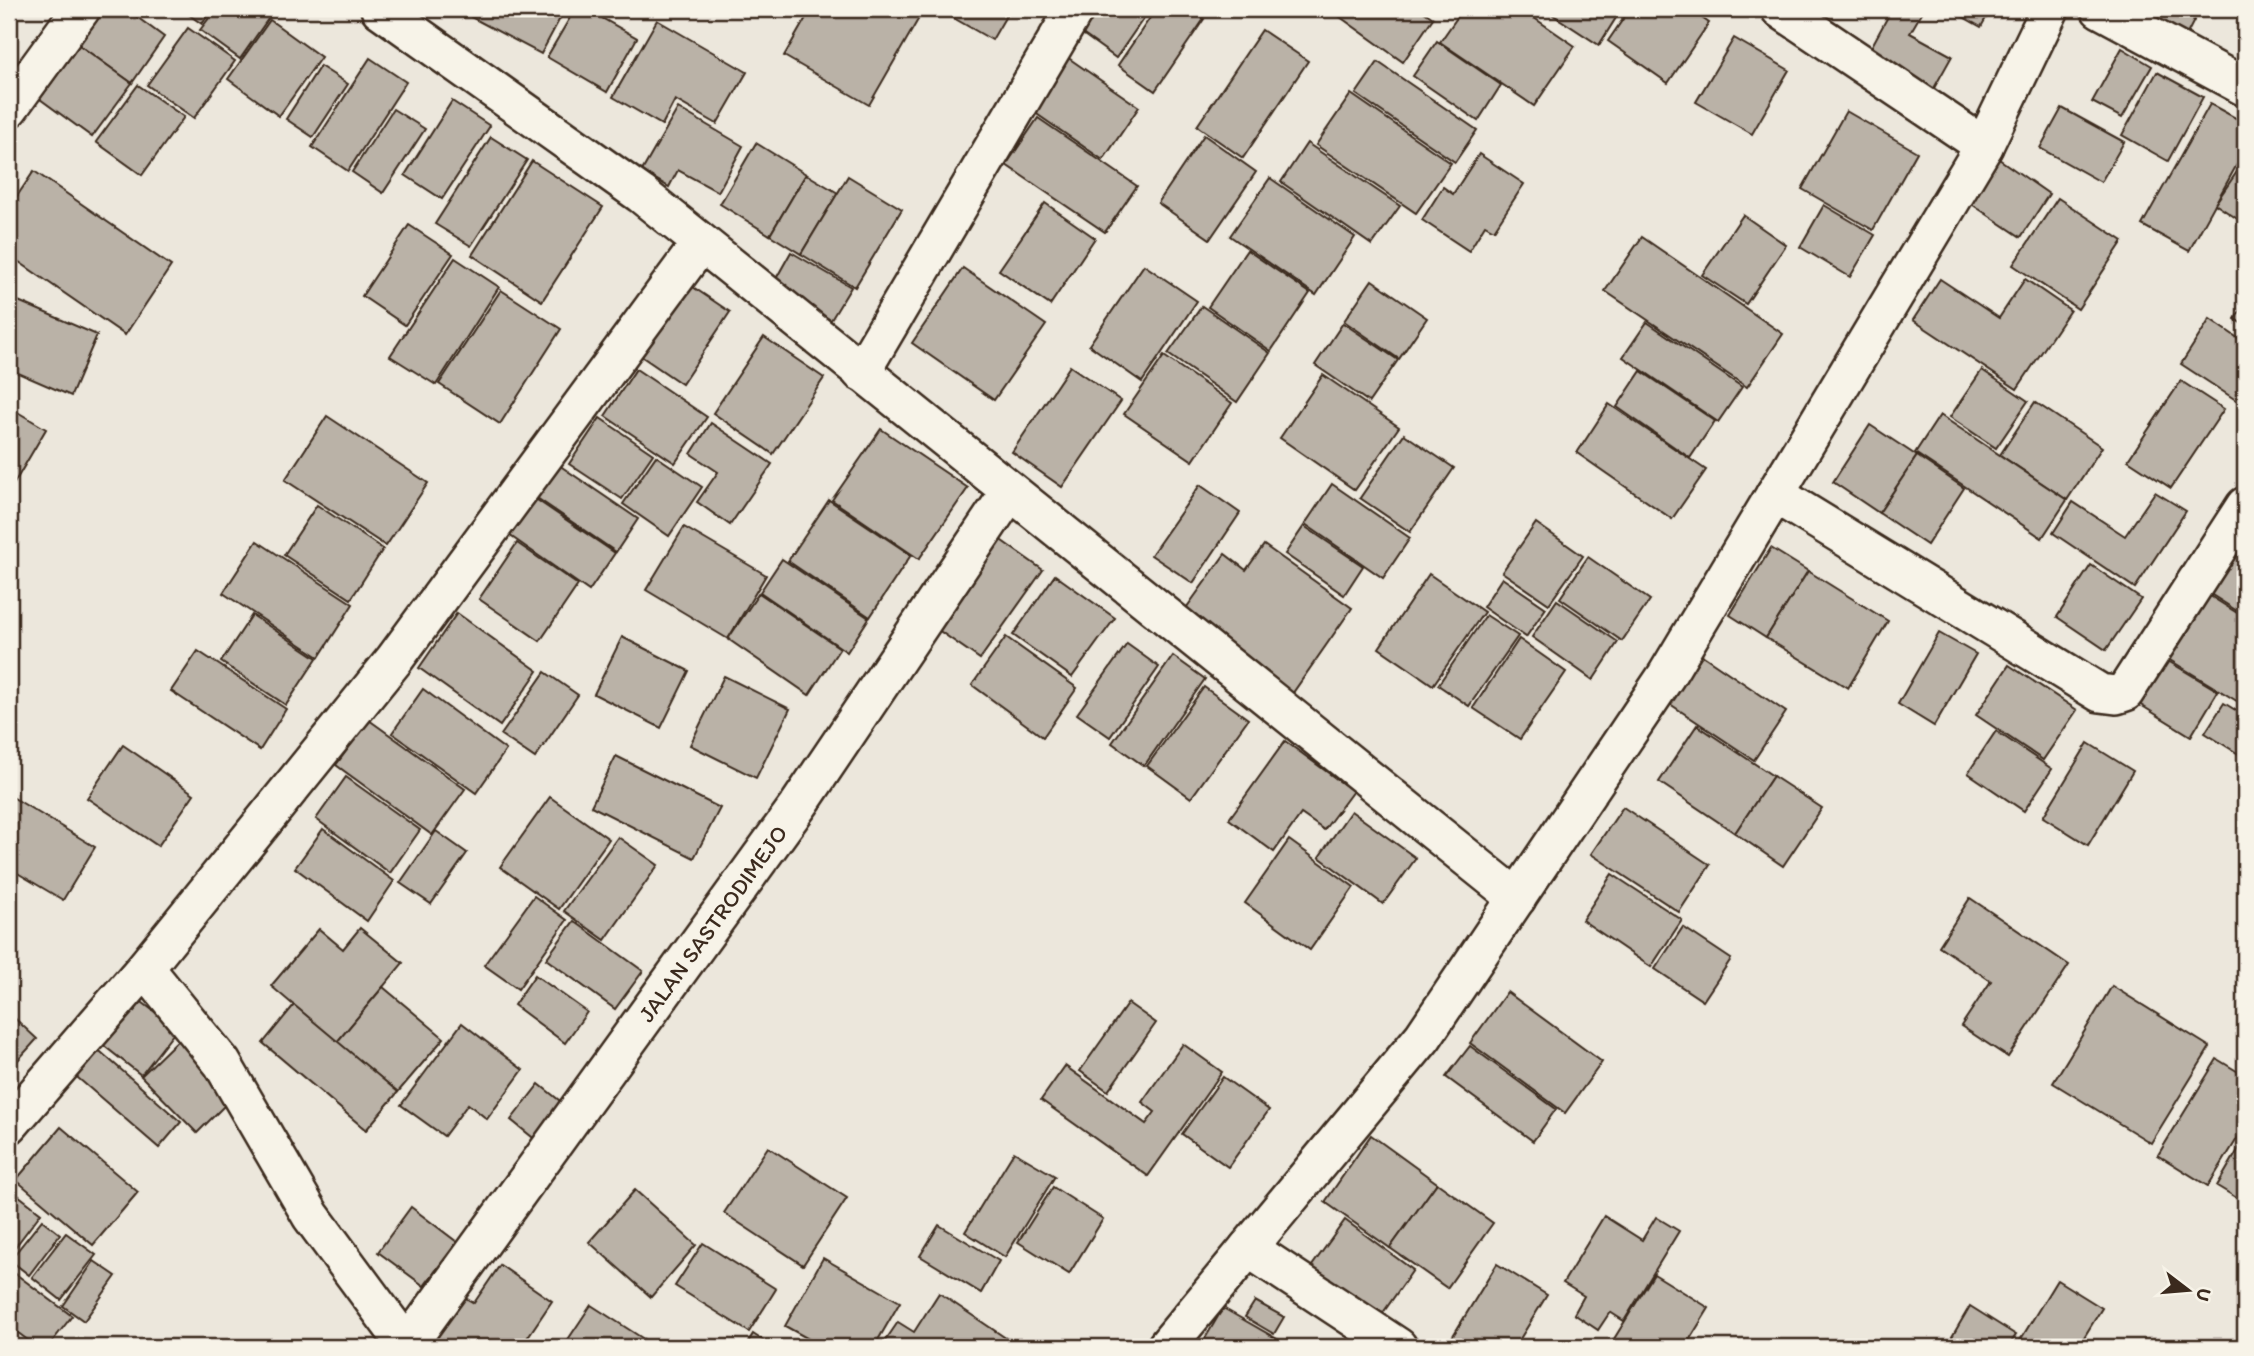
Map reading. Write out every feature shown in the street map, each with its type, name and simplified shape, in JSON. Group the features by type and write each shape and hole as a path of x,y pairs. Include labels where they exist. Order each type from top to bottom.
{"street":[{"path":"9,108 81,9"},
{"path":"380,9 641,194 1009,493 1517,898"},
{"path":"861,372 1075,9"},
{"path":"1780,9 1984,146"},
{"path":"1166,1347 1423,1037 1666,676 1984,146 2050,9"},
{"path":"2100,9 2245,87"},
{"path":"9,1125 145,968 394,660 701,243"},
{"name":"JALAN SASTRODIMEJO","path":"407,1346 800,803 1009,493"},
{"path":"1775,494 2100,693 2116,695 2125,692 2245,506"},
{"path":"145,968 222,1063 311,1216 407,1346"},
{"path":"1248,1248 1398,1347"}],"building":[{"path":"105,9 126,9 164,37 132,83 79,45"},
{"path":"181,9 212,9 202,24"},
{"path":"216,9 275,9 240,59 200,30"},
{"path":"475,9 565,9 541,54 471,17"},
{"path":"575,9 586,9 637,38 607,92 547,57"},
{"path":"811,9 923,11 869,105 784,56"},
{"path":"938,9 1010,9 992,40"},
{"path":"1091,9 1150,9 1116,58 1077,30"},
{"path":"1156,9 1189,9 1204,19 1155,91 1118,65"},
{"path":"1329,9 1420,9 1433,18 1403,62"},
{"path":"1463,9 1521,9 1575,46 1534,106 1440,42"},
{"path":"1544,9 1612,9 1619,13 1599,45"},
{"path":"1630,9 1689,9 1709,23 1668,83 1608,41"},
{"path":"1892,9 1924,9 1910,33 1952,56 1933,90 1868,53"},
{"path":"1949,9 1991,9 1981,27"},
{"path":"2123,9 2200,9 2184,40"},
{"path":"270,20 321,57 279,116 228,79"},
{"path":"657,20 747,72 717,124 675,100 662,125 613,97"},
{"path":"188,28 235,61 194,118 147,85"},
{"path":"1262,30 1308,61 1243,158 1197,126"},
{"path":"1734,38 1789,70 1752,134 1696,102"},
{"path":"1437,41 1501,85 1478,121 1413,76"},
{"path":"79,45 132,83 92,137 40,99"},
{"path":"2122,48 2152,66 2122,118 2092,102"},
{"path":"1067,57 1139,107 1103,160 1031,110"},
{"path":"370,58 406,82 348,171 312,147"},
{"path":"1378,62 1477,130 1455,162 1356,94"},
{"path":"320,66 348,84 313,137 286,119"},
{"path":"2157,72 2203,97 2168,161 2122,135"},
{"path":"138,85 184,117 142,175 96,142"},
{"path":"1351,94 1451,163 1416,213 1316,145"},
{"path":"452,101 490,126 442,199 405,175"},
{"path":"2210,104 2245,123 2245,150 2189,251 2142,225"},
{"path":"678,108 743,146 718,192 678,170 669,187 642,171"},
{"path":"2062,108 2124,142 2101,182 2040,148"},
{"path":"393,109 425,129 383,193 352,172"},
{"path":"1846,111 1917,152 1873,230 1802,189"},
{"path":"1038,118 1137,186 1105,232 1006,165"},
{"path":"1204,135 1256,172 1210,239 1158,203"},
{"path":"491,137 527,160 471,246 435,224"},
{"path":"756,143 806,174 770,235 720,204"},
{"path":"1307,143 1400,206 1372,245 1281,182"},
{"path":"1479,154 1524,184 1494,230 1485,225 1469,251 1422,220 1443,187 1453,194"},
{"path":"1999,159 2049,194 2021,237 1970,203"},
{"path":"2245,160 2245,224 2215,204"},
{"path":"532,161 603,207 542,301 472,255"},
{"path":"34,171 171,266 125,335 9,255 9,208"},
{"path":"806,174 838,193 801,254 770,235"},
{"path":"848,176 902,209 855,287 801,254"},
{"path":"1270,178 1355,237 1316,295 1230,236"},
{"path":"2058,198 2123,241 2078,309 2013,265"},
{"path":"1045,203 1095,238 1050,305 999,270"},
{"path":"1824,205 1875,235 1850,277 1800,247"},
{"path":"1743,215 1786,245 1746,304 1702,275"},
{"path":"409,225 453,254 405,325 362,296"},
{"path":"1642,237 1783,334 1747,387 1605,291"},
{"path":"1247,250 1310,293 1271,351 1208,307"},
{"path":"791,252 851,287 831,320 772,286"},
{"path":"455,258 499,287 436,385 390,356"},
{"path":"1144,265 1197,301 1142,382 1089,345"},
{"path":"963,268 1046,325 994,400 912,343"},
{"path":"1940,279 1999,318 2025,279 2070,310 2017,389 1913,320"},
{"path":"1372,280 1427,318 1399,359 1344,321"},
{"path":"684,281 730,312 682,384 635,352"},
{"path":"501,290 561,329 500,424 439,384"},
{"path":"9,297 97,335 71,396 9,369"},
{"path":"2245,303 2245,326 2235,319"},
{"path":"1202,306 1270,353 1237,402 1168,354"},
{"path":"2210,319 2245,343 2245,406 2181,364"},
{"path":"1647,322 1742,387 1718,422 1623,357"},
{"path":"1343,323 1398,360 1369,402 1315,365"},
{"path":"764,337 824,378 773,454 713,413"},
{"path":"1164,356 1232,403 1193,461 1124,414"},
{"path":"1070,366 1121,401 1062,487 1012,452"},
{"path":"636,369 707,417 675,463 605,416"},
{"path":"1982,370 2028,401 1996,448 1950,417"},
{"path":"1641,371 1715,421 1690,458 1617,407"},
{"path":"1323,375 1399,427 1355,490 1280,438"},
{"path":"2181,381 2224,409 2171,488 2128,460"},
{"path":"2035,402 2102,447 2067,500 2000,455"},
{"path":"1609,404 1706,470 1672,519 1577,453"},
{"path":"9,407 46,429 9,492"},
{"path":"1940,415 2067,500 2042,538 1915,453"},
{"path":"327,416 428,483 386,546 285,480"},
{"path":"600,418 653,454 622,499 569,464"},
{"path":"711,423 772,464 730,525 697,502 718,472 691,454"},
{"path":"1870,425 1917,456 1879,513 1833,482"},
{"path":"881,429 968,488 919,559 832,500"},
{"path":"1404,434 1454,468 1410,532 1360,498"},
{"path":"656,456 702,487 669,536 623,504"},
{"path":"1917,456 1964,488 1927,545 1879,513"},
{"path":"556,463 638,519 616,552 534,496"},
{"path":"1332,484 1410,538 1383,578 1305,524"},
{"path":"1200,485 1240,513 1193,583 1151,555"},
{"path":"2155,492 2186,511 2135,588 2053,533 2073,502 2125,536"},
{"path":"534,498 615,553 589,591 509,535"},
{"path":"829,500 911,555 870,617 788,561"},
{"path":"317,505 383,549 351,599 284,555"},
{"path":"2245,517 2245,616 2201,588"},
{"path":"1536,523 1583,556 1549,604 1502,572"},
{"path":"1304,526 1363,566 1344,595 1285,554"},
{"path":"684,527 766,575 728,639 646,590"},
{"path":"995,536 1043,570 980,659 931,625"},
{"path":"257,541 353,604 319,657 223,593"},
{"path":"517,543 578,585 540,641 479,599"},
{"path":"1264,545 1352,608 1290,697 1179,618 1225,554 1246,570"},
{"path":"1771,548 1808,571 1766,638 1730,615"},
{"path":"1588,557 1650,600 1622,641 1560,598"},
{"path":"782,559 869,618 847,652 760,592"},
{"path":"2091,565 2141,599 2106,650 2057,617"},
{"path":"1808,571 1888,621 1848,688 1766,638"},
{"path":"1429,574 1484,612 1433,685 1379,648"},
{"path":"1055,575 1115,618 1072,677 1013,635"},
{"path":"1502,578 1546,608 1526,637 1483,607"},
{"path":"2199,589 2245,618 2245,706 2160,654"},
{"path":"759,593 840,648 809,695 728,639"},
{"path":"1557,600 1618,642 1593,680 1532,637"},
{"path":"457,613 538,671 500,726 419,668"},
{"path":"252,615 317,658 286,705 221,662"},
{"path":"1486,615 1518,636 1469,706 1438,685"},
{"path":"1939,633 1976,654 1934,726 1898,704"},
{"path":"622,637 689,671 661,728 594,694"},
{"path":"1006,637 1077,688 1043,737 972,685"},
{"path":"1519,639 1566,672 1520,739 1473,708"},
{"path":"1127,644 1159,667 1110,737 1077,714"},
{"path":"198,651 286,709 260,750 171,691"},
{"path":"1702,655 1786,712 1754,760 1670,704"},
{"path":"2158,655 2218,691 2191,736 2131,699"},
{"path":"1173,656 1205,679 1144,766 1112,743"},
{"path":"2009,665 2077,710 2043,760 1976,715"},
{"path":"545,672 578,695 535,758 501,735"},
{"path":"724,676 790,709 756,778 690,745"},
{"path":"1204,687 1248,719 1191,798 1147,766"},
{"path":"423,689 506,750 476,793 392,733"},
{"path":"2224,703 2245,716 2245,758 2205,733"},
{"path":"369,720 465,789 432,835 336,765"},
{"path":"1697,725 1773,776 1735,833 1659,782"},
{"path":"1996,731 2052,769 2024,811 1968,773"},
{"path":"1285,741 1353,791 1324,830 1301,814 1274,852 1229,819"},
{"path":"2088,743 2133,771 2088,845 2043,817"},
{"path":"123,745 194,794 158,846 87,798"},
{"path":"616,756 720,808 694,858 591,806"},
{"path":"1773,776 1822,808 1783,866 1735,833"},
{"path":"346,777 420,830 390,873 316,819"},
{"path":"9,795 95,847 63,900 9,868"},
{"path":"550,797 609,839 559,909 500,867"},
{"path":"1623,807 1710,865 1679,912 1591,854"},
{"path":"1351,811 1416,858 1383,904 1319,857"},
{"path":"323,829 394,881 367,921 295,868"},
{"path":"436,831 467,853 431,904 400,883"},
{"path":"618,837 658,865 605,940 564,911"},
{"path":"1289,840 1354,887 1310,950 1245,903"},
{"path":"1612,874 1682,920 1651,967 1582,920"},
{"path":"534,896 567,920 518,989 484,965"},
{"path":"1970,898 2069,965 2008,1057 1961,1026 1991,981 1939,946"},
{"path":"574,921 643,971 615,1009 546,959"},
{"path":"1683,927 1731,959 1703,1001 1655,969"},
{"path":"360,928 403,963 337,1042 271,986 319,929 343,949"},
{"path":"535,975 587,1012 565,1043 514,1005"},
{"path":"2112,986 2210,1047 2151,1143 2053,1083"},
{"path":"383,987 444,1038 398,1092 337,1042"},
{"path":"1507,992 1602,1062 1565,1113 1470,1043"},
{"path":"134,996 177,1029 141,1075 98,1041"},
{"path":"1128,1003 1156,1023 1108,1091 1080,1071"},
{"path":"294,1005 398,1092 366,1130 263,1043"},
{"path":"9,1013 37,1039 9,1070"},
{"path":"462,1023 523,1070 487,1119 468,1104 444,1136 401,1105"},
{"path":"180,1038 236,1094 197,1133 141,1076"},
{"path":"1183,1044 1222,1072 1148,1176 1041,1100 1065,1066 1146,1124 1155,1112 1142,1102"},
{"path":"94,1046 181,1122 159,1148 71,1072"},
{"path":"1470,1046 1556,1109 1533,1141 1446,1077"},
{"path":"2217,1059 2245,1076 2245,1126 2208,1186 2158,1155"},
{"path":"1223,1077 1269,1110 1228,1167 1182,1134"},
{"path":"539,1084 575,1113 547,1149 511,1120"},
{"path":"61,1127 138,1192 93,1245 16,1180"},
{"path":"1371,1135 1437,1183 1390,1248 1325,1202"},
{"path":"2245,1138 2245,1203 2217,1186"},
{"path":"768,1147 847,1198 803,1265 724,1213"},
{"path":"1014,1152 1055,1176 1005,1257 965,1232"},
{"path":"1437,1183 1493,1223 1447,1288 1390,1248"},
{"path":"1053,1187 1103,1219 1069,1274 1018,1242"},
{"path":"9,1188 41,1213 9,1255"},
{"path":"635,1190 696,1245 651,1297 589,1242"},
{"path":"411,1207 457,1242 424,1286 378,1252"},
{"path":"1604,1216 1642,1240 1656,1217 1679,1231 1624,1321 1610,1312 1598,1330 1574,1314 1584,1296 1563,1283"},
{"path":"42,1220 60,1234 29,1275 10,1260"},
{"path":"1345,1220 1413,1270 1373,1327 1304,1277"},
{"path":"939,1225 999,1261 981,1293 920,1256"},
{"path":"66,1233 96,1255 61,1300 32,1277"},
{"path":"703,1243 776,1289 749,1332 675,1286"},
{"path":"823,1258 900,1302 874,1347 823,1347 785,1326"},
{"path":"94,1261 116,1276 84,1321 63,1306"},
{"path":"1497,1264 1547,1295 1515,1347 1464,1347 1451,1339"},
{"path":"500,1265 552,1301 521,1347 433,1347 426,1342 459,1294 474,1303"},
{"path":"9,1269 72,1316 48,1347 37,1347 9,1326"},
{"path":"1654,1274 1709,1308 1685,1347 1609,1347"},
{"path":"2057,1280 2102,1308 2078,1347 2016,1347"},
{"path":"939,1293 1019,1347 881,1347 898,1322 914,1332"},
{"path":"1255,1301 1284,1317 1274,1334 1245,1317"},
{"path":"591,1305 653,1345 652,1347 563,1347"},
{"path":"1970,1306 2016,1335 2008,1347 1946,1347"},
{"path":"1223,1308 1291,1347 1200,1347"},
{"path":"753,1334 773,1347 745,1347"}]}
